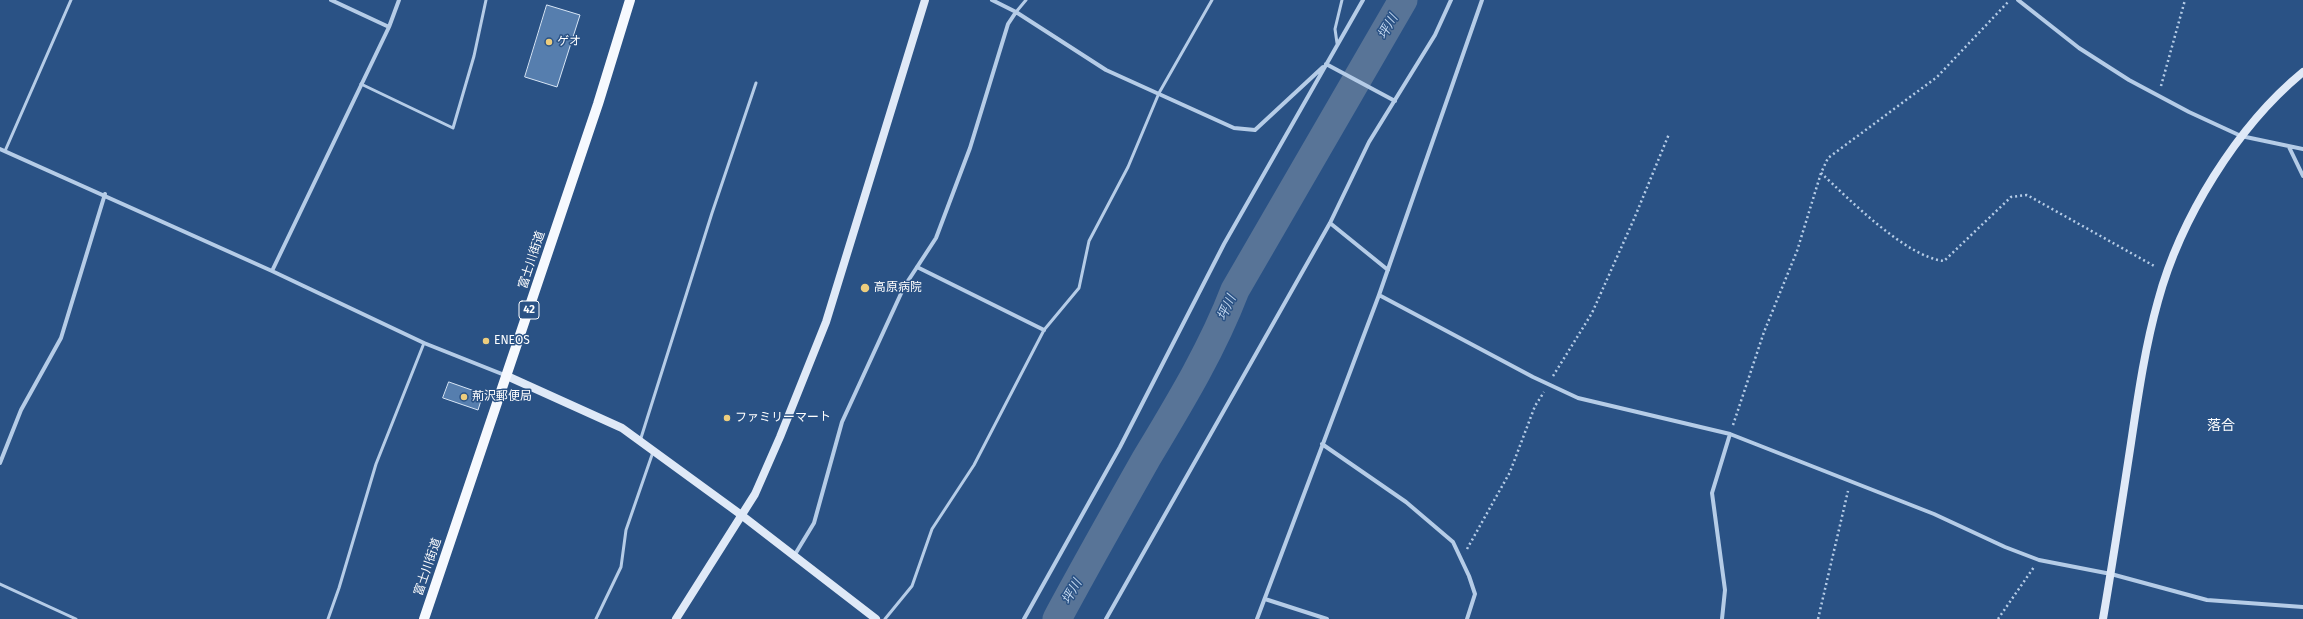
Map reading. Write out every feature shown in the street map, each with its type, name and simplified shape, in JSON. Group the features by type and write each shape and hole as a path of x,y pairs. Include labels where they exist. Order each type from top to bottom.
{"main road":[{"name":"富士川街道","path":"424,619 507,376 630,0"}],"street":[{"path":"331,0 389,26"},
{"path":"272,271 389,26 399,0"},
{"path":"676,619 740,514 755,494 780,437 826,322 925,0"},
{"path":"992,0 1016,12 1106,70 1160,93 1234,128 1255,130 1326,64"},
{"path":"1024,619 1120,447 1224,244 1362,0"},
{"path":"1106,619 1330,223 1369,142 1435,34 1451,0"},
{"path":"1257,619 1379,295 1482,0"},
{"path":"2018,0 2079,48 2128,80 2241,136 2303,150"},
{"path":"794,556 814,523 842,422 904,287 936,238 970,148 1008,24 1016,12"},
{"path":"1326,64 1395,101"},
{"path":"2103,619 2142,376 2158,300 2167,273 2192,212 2241,136 2303,72"},
{"path":"2290,147 2303,176"},
{"path":"0,149 105,194 424,343 507,376 622,428 740,514 876,619"},
{"path":"0,463 2,452 21,410 61,338 105,194"},
{"path":"1330,223 1388,270"},
{"path":"917,267 1044,330"},
{"path":"1379,295 1548,384 1578,398 1730,434 1934,514 2005,548 2039,560 2110,574 2207,600 2303,607"},
{"path":"1722,619 1725,590 1712,493 1730,434"},
{"path":"1322,444 1406,502 1453,542 1475,594 1467,619"},
{"path":"1265,599 1327,619"}],"lane":[{"path":"5,151 71,0"},
{"path":"361,84 453,128 474,56 486,0"},
{"path":"1016,12 1026,0"},
{"path":"885,619 912,586 932,529 974,465 1044,330 1079,288 1089,241 1128,167 1160,93 1212,0"},
{"path":"1337,43 1335,29 1342,0"},
{"path":"640,440 712,213 756,83"},
{"path":"328,619 340,588 376,464 424,343"},
{"path":"596,619 621,567 626,530 653,452"},
{"path":"0,584 76,619"}],"path":[{"path":"1730,434 1764,332 1797,251 1821,173 1828,158 1937,77 2010,0"},
{"path":"2159,96 2185,0"},
{"path":"1461,560 1510,472 1535,406 1592,313 1634,219 1669,134"},
{"path":"1821,173 1882,228 1931,260 1944,261 2011,197 2026,195 2167,273"},
{"path":"1818,619 1850,482"},
{"path":"1998,619 2039,560"}],"building":[{"path":"547,5 580,15 557,87 525,77"},
{"path":"449,382 483,394 478,410 443,398"}],"waterway":[{"name":"坪川","path":"1057,619 1146,459 1183,397 1216,334 1235,290 1403,0"}],"place":[{"name":"ゲオ","path":"549,42"},
{"name":"高原病院","path":"865,288"},
{"name":"ENEOS","path":"486,341"},
{"name":"荊沢郵便局","path":"464,397"},
{"name":"ファミリーマート","path":"727,418"}],"district":[{"name":"落合","path":"2221,426"}]}
